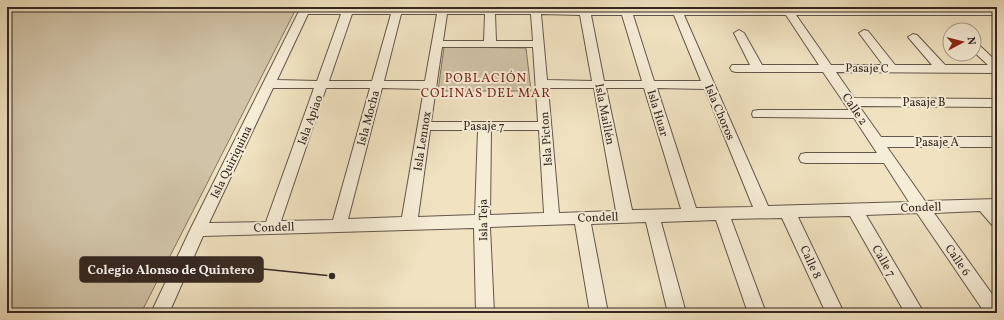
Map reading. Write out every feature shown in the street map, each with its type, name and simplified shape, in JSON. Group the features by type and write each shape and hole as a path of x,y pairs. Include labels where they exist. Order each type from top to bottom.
{"street":[{"path":"305,9 443,9 536,12 585,12 626,9 709,9 789,12 820,10 952,10 992,12 997,21"},
{"name":"Isla Quiriquina","path":"160,313 198,230 305,9"},
{"name":"Isla Apiao","path":"271,228 348,9"},
{"name":"Isla Mocha","path":"339,225 397,9"},
{"name":"Isla Lennox","path":"409,223 443,9"},
{"name":"Isla Huar","path":"626,9 690,214"},
{"name":"Isla Choros","path":"677,9 763,212"},
{"path":"490,44 495,10"},
{"name":"Isla Picton","path":"536,12 552,219"},
{"name":"Isla Maillén","path":"585,12 625,216"},
{"name":"Calle 2","path":"789,12 921,207"},
{"path":"739,33 758,68"},
{"path":"864,33 891,68"},
{"path":"913,37 942,69"},
{"path":"437,44 539,44"},
{"path":"982,54 997,69"},
{"name":"Pasaje C","path":"736,68 997,69"},
{"path":"269,84 431,85"},
{"path":"542,84 708,85"},
{"name":"Pasaje B","path":"850,102 997,103"},
{"path":"758,114 858,114"},
{"name":"Pasaje 7","path":"424,126 545,126"},
{"name":"Isla Teja","path":"485,126 482,221 485,313"},
{"name":"Pasaje A","path":"877,142 997,142"},
{"path":"806,158 888,158"},
{"path":"991,205 997,221"},
{"name":"Condell","path":"198,230 991,205"},
{"name":"Calle 6","path":"921,207 995,313"},
{"name":"Calle 7","path":"854,209 914,313"},
{"name":"Calle 8","path":"787,211 835,313"},
{"path":"721,213 757,313"},
{"path":"652,216 677,313"},
{"path":"582,218 599,313"}],"shaded area":[{"path":"7,7 297,7 141,313 7,313"},
{"path":"444,47 526,48 531,91 438,91"}],"place":[{"name":"Colegio Alonso de Quintero","path":"332,276"}],"district":[{"name":"POBLACIÓN COLINAS DEL MAR","path":"486,84"}]}
